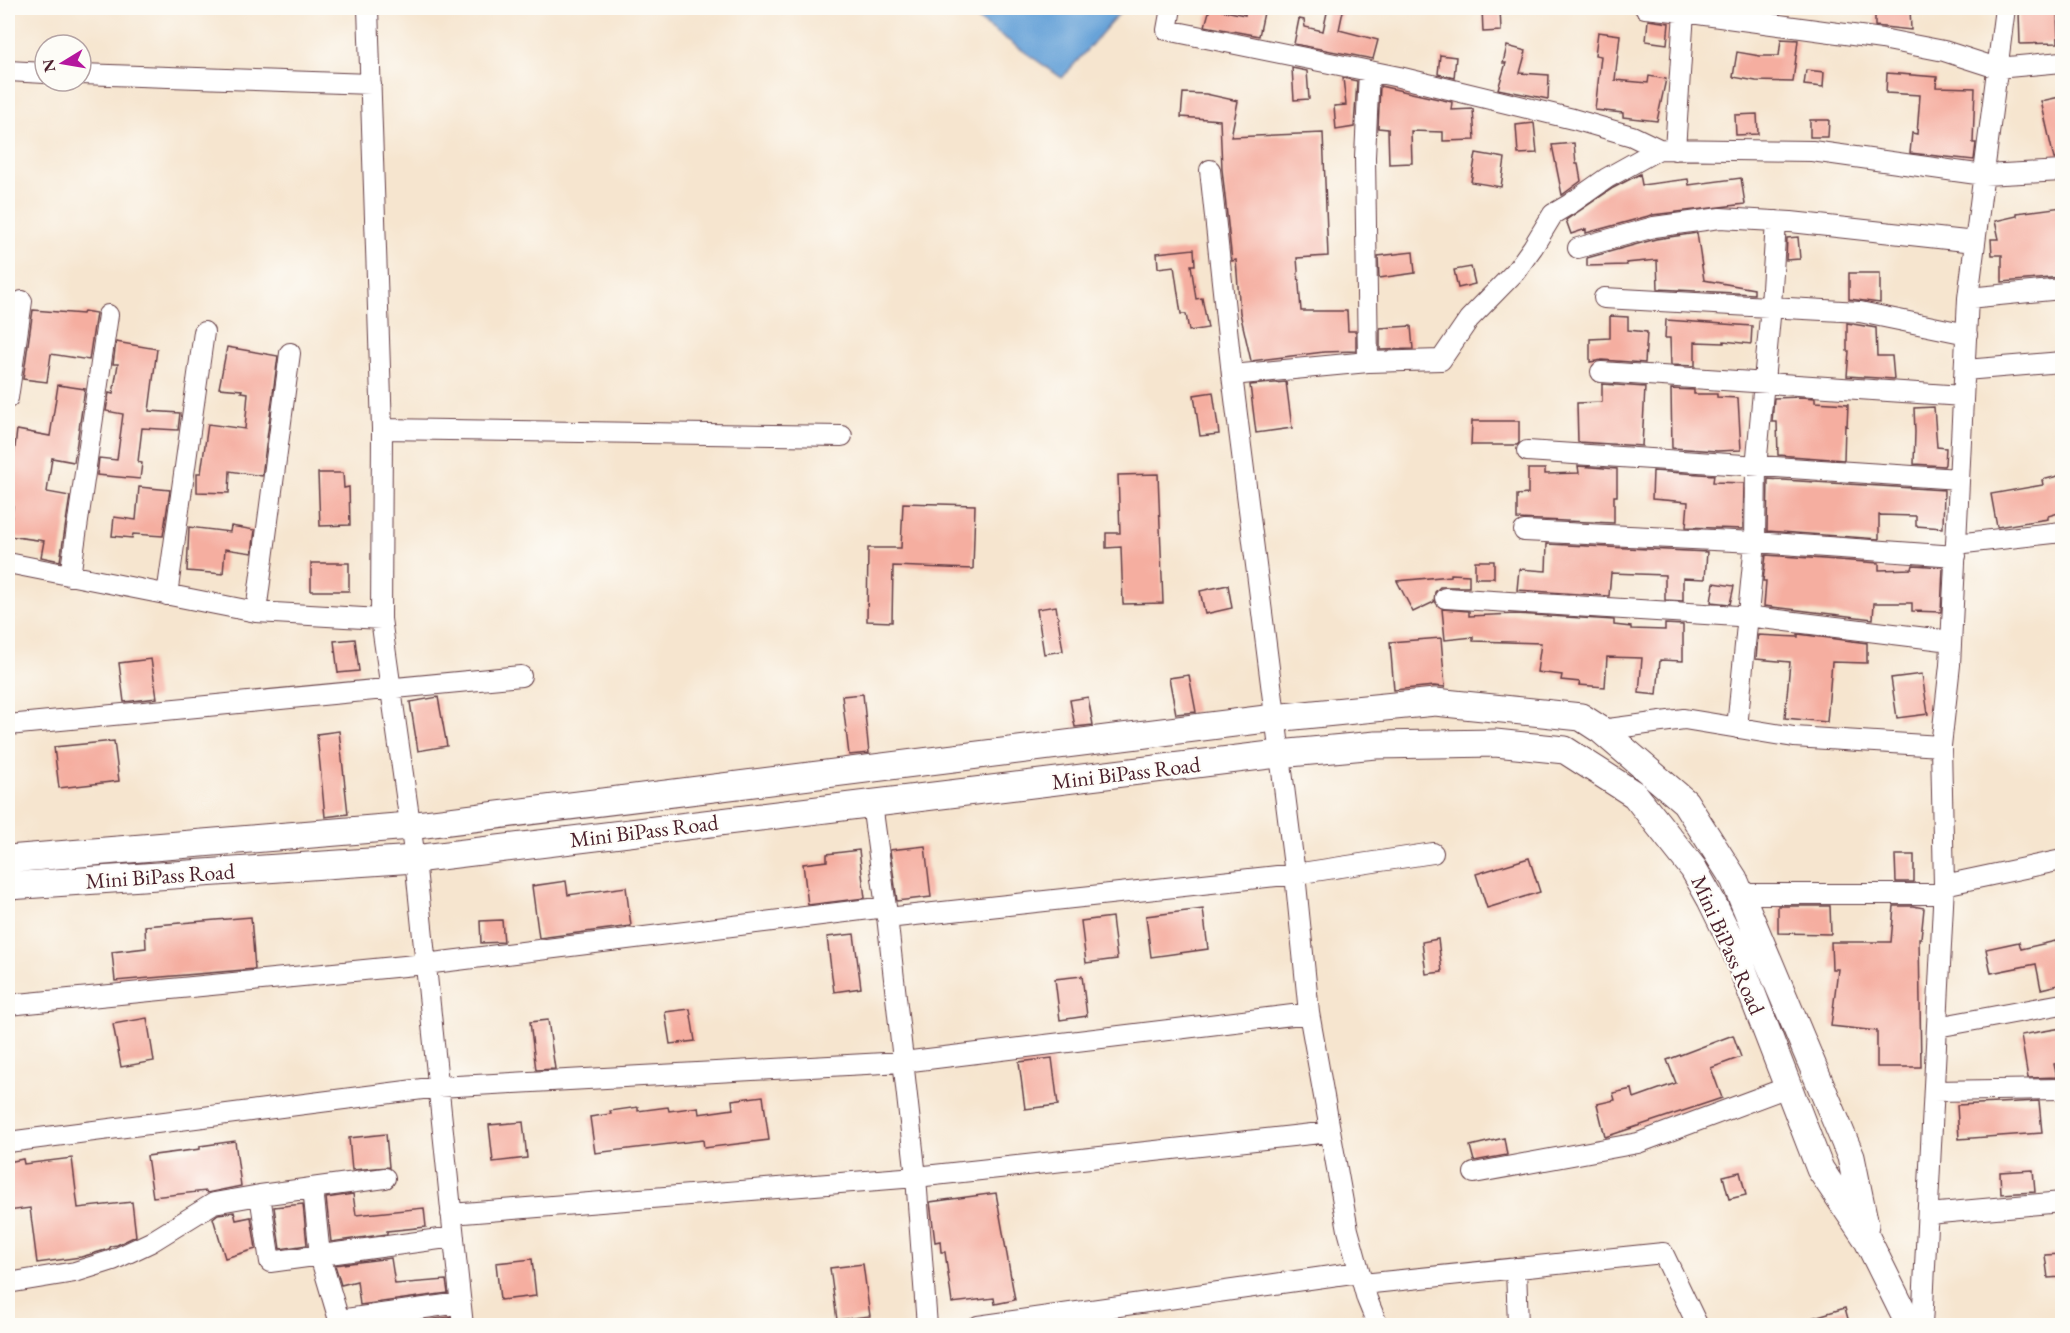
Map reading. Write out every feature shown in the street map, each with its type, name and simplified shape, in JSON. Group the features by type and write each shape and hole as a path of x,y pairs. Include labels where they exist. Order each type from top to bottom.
{"street":[{"path":"368,8 382,429 381,619 415,860 463,1326"},
{"path":"1171,8 1167,30 1370,71 1573,119 1632,136 1667,150 1812,151 1984,175 2062,171"},
{"path":"1644,8 1684,12 1705,11 1882,39 1944,51 1997,68 2062,62"},
{"path":"1922,1326 1944,889 1941,746 1952,641 1968,298 2005,8"},
{"path":"1667,150 1684,12"},
{"path":"8,71 33,72"},
{"path":"1368,362 1365,157 1370,71"},
{"path":"93,74 370,84"},
{"path":"1232,375 1368,362 1441,360 1469,319 1515,272 1553,214 1607,178 1667,150"},
{"path":"1210,170 1232,375 1295,874 1309,1012 1348,1230 1377,1326"},
{"path":"1578,248 1654,227 1720,218 1776,221 1975,242"},
{"path":"1737,728 1755,542 1756,467 1762,384 1772,306 1776,221"},
{"path":"1968,298 2062,289"},
{"path":"1604,298 1860,312 1967,334"},
{"path":"8,398 22,301"},
{"path":"70,576 108,315"},
{"path":"168,595 204,332"},
{"path":"256,612 290,353"},
{"path":"1965,370 2062,362"},
{"path":"1601,372 1964,396"},
{"path":"382,429 842,436"},
{"path":"1527,451 1959,479"},
{"path":"1524,531 1956,550 2062,532"},
{"path":"8,563 256,612 381,619"},
{"path":"1445,598 1748,617 1952,641"},
{"path":"8,724 521,676"},
{"path":"8,859 410,826 1274,718 1435,702 1581,717 1601,730 1685,802 1734,879 1851,1157 1867,1239"},
{"path":"1601,730 1684,719 1794,737 1941,746"},
{"name":"Mini BiPass Road","path":"8,886 415,860 1279,754 1376,746 1495,743 1565,750 1635,795 1693,868 1734,947 1820,1169 1867,1239 1910,1326"},
{"path":"872,804 916,1178 927,1326"},
{"path":"8,1005 424,964 886,912 1295,874 1433,853"},
{"path":"1741,894 1944,889 2062,860"},
{"path":"1937,1027 2062,1004"},
{"path":"8,1142 438,1087 903,1062 1309,1012"},
{"path":"1474,1173 1638,1143 1788,1087"},
{"path":"1934,1090 2062,1089"},
{"path":"451,1214 916,1178 1330,1132"},
{"path":"8,1283 75,1272 113,1260 151,1242 214,1203 385,1178"},
{"path":"313,1188 320,1256 339,1320 460,1303"},
{"path":"260,1195 270,1262 454,1238"},
{"path":"1928,1214 2062,1202"},
{"path":"978,1326 1361,1278 1516,1268 1663,1253 1698,1326"},
{"path":"1516,1268 1518,1326"}],"water":[{"path":"962,8 1124,8 1062,78"}],"building":[{"path":"1210,8 1245,15 1246,8 1265,8 1259,36 1205,26"},
{"path":"1328,8 1343,11 1339,30 1378,40 1373,59 1294,44 1299,19 1304,20 1305,27 1323,31"},
{"path":"1482,8 1500,8 1501,31 1483,32"},
{"path":"1875,8 1910,8 1911,30 1875,26"},
{"path":"2057,11 2058,43 2020,44 2019,12"},
{"path":"1648,20 1669,23 1667,44 1646,41"},
{"path":"1598,32 1620,35 1615,80 1648,83 1649,76 1666,79 1657,121 1623,117 1623,113 1595,110 1601,56 1595,55"},
{"path":"1781,39 1798,40 1793,82 1756,81 1733,77 1737,52 1760,56 1779,56"},
{"path":"1507,46 1526,51 1520,73 1549,75 1548,99 1498,89 1506,63 1503,63"},
{"path":"1440,55 1456,57 1454,78 1438,74"},
{"path":"1292,68 1307,71 1309,99 1294,100"},
{"path":"1806,70 1824,72 1823,87 1804,85"},
{"path":"1887,73 1937,77 1936,87 1975,88 1974,160 1910,153 1912,133 1917,134 1920,95 1886,93"},
{"path":"1343,78 1357,81 1354,127 1336,130 1334,106 1346,105"},
{"path":"1380,86 1452,102 1451,110 1473,109 1475,140 1443,141 1443,132 1411,131 1412,163 1389,164 1388,129 1378,128"},
{"path":"1183,93 1206,94 1238,101 1231,137 1323,133 1328,256 1297,258 1301,311 1347,311 1348,331 1356,331 1356,351 1324,352 1251,361 1240,313 1236,260 1232,261 1222,169 1220,120 1181,117"},
{"path":"2060,97 2062,159 2054,159 2041,101"},
{"path":"1757,114 1758,134 1736,135 1735,115"},
{"path":"1810,120 1829,120 1828,137 1810,137"},
{"path":"1534,123 1537,153 1518,154 1516,125"},
{"path":"1574,143 1576,164 1578,164 1581,181 1562,195 1552,145"},
{"path":"1476,153 1505,158 1501,187 1471,182"},
{"path":"1640,174 1642,185 1688,179 1689,185 1741,178 1745,204 1652,215 1586,233 1586,229 1571,234 1566,220 1613,188"},
{"path":"2062,207 2062,277 2002,282 2002,255 1992,255 1991,239 1999,239 1995,221 2017,216 2017,213"},
{"path":"1697,233 1704,280 1754,289 1754,294 1658,289 1657,260 1626,263 1627,265 1587,266 1587,258 1656,239"},
{"path":"1798,237 1800,259 1786,260 1787,238"},
{"path":"1194,249 1195,265 1191,265 1196,299 1202,298 1208,328 1189,331 1186,314 1181,314 1174,266 1158,268 1157,253"},
{"path":"1413,252 1415,273 1379,278 1378,256"},
{"path":"1471,267 1475,284 1458,288 1454,270"},
{"path":"1849,273 1880,273 1880,303 1849,299"},
{"path":"33,310 96,313 89,360 51,354 47,382 23,379"},
{"path":"1610,316 1628,317 1628,330 1647,332 1645,363 1602,360 1590,362 1590,339 1610,338"},
{"path":"1666,320 1752,326 1751,344 1724,341 1724,343 1695,342 1695,366 1671,365 1670,338 1665,338"},
{"path":"1847,323 1876,328 1877,356 1892,356 1894,379 1847,376 1849,351 1847,351"},
{"path":"1411,326 1413,349 1380,350 1380,328"},
{"path":"116,342 157,349 149,411 180,413 178,430 142,428 138,462 142,463 140,479 97,475 99,458 117,460 123,414 106,411 109,393 113,394 118,364 113,364"},
{"path":"227,347 278,356 262,476 230,471 229,493 197,492 197,473 201,473 208,424 245,429 248,393 241,392 242,390 219,388"},
{"path":"1286,382 1292,428 1256,433 1250,385"},
{"path":"1602,384 1645,387 1642,446 1578,442 1577,403 1602,402"},
{"path":"58,385 85,389 74,462 52,458 47,492 70,496 60,561 41,557 44,541 9,536 13,506 8,506 17,430 50,436"},
{"path":"1671,389 1694,390 1694,394 1717,394 1717,397 1738,398 1741,450 1672,448"},
{"path":"1213,392 1219,434 1200,436 1194,395"},
{"path":"1774,398 1815,398 1815,402 1848,404 1844,460 1778,455 1777,422 1772,422"},
{"path":"1934,407 1937,447 1946,448 1945,464 1944,466 1914,464 1914,408"},
{"path":"1472,421 1519,421 1519,443 1517,445 1471,445"},
{"path":"1578,466 1617,469 1614,523 1517,519 1517,495 1528,494 1528,469 1545,469 1545,474 1579,473"},
{"path":"1653,471 1714,475 1713,482 1744,483 1743,529 1686,527 1688,502 1652,499"},
{"path":"318,473 343,473 344,488 349,487 350,525 320,526"},
{"path":"1158,474 1163,603 1123,604 1121,547 1106,548 1106,533 1120,533 1118,475"},
{"path":"2062,475 2062,512 2048,516 2048,519 1997,527 1991,494 2043,485 2042,480"},
{"path":"1768,479 1944,490 1943,528 1916,526 1916,516 1879,515 1879,539 1767,531"},
{"path":"139,487 170,490 163,536 133,534 132,538 112,536 114,517 136,520"},
{"path":"903,503 975,505 973,569 893,566 892,622 867,621 868,548 901,548"},
{"path":"231,526 255,530 252,553 225,549 223,574 187,571 189,527 230,532"},
{"path":"1547,544 1707,552 1705,579 1683,578 1683,601 1665,600 1665,575 1611,573 1609,596 1517,590 1519,569 1546,571"},
{"path":"1766,555 1879,563 1879,570 1912,569 1913,565 1943,567 1941,612 1912,611 1912,603 1874,603 1873,619 1764,606 1766,581 1763,581"},
{"path":"1475,561 1494,561 1494,578 1475,578"},
{"path":"311,563 349,563 349,591 311,591"},
{"path":"1451,574 1469,575 1469,587 1440,587 1435,592 1434,602 1413,612 1397,581 1451,576"},
{"path":"1714,583 1734,586 1730,604 1711,602"},
{"path":"1228,585 1232,608 1205,614 1200,591"},
{"path":"1056,606 1063,651 1044,654 1037,609"},
{"path":"1442,609 1469,611 1469,616 1516,614 1614,620 1614,625 1631,627 1631,629 1665,630 1665,624 1683,625 1683,661 1660,660 1657,695 1639,693 1642,658 1607,657 1605,687 1579,685 1580,682 1561,680 1562,675 1537,672 1541,643 1473,641 1473,637 1445,640"},
{"path":"1798,634 1867,643 1867,663 1832,662 1827,722 1785,718 1790,662 1756,659 1758,635 1798,637"},
{"path":"1441,638 1445,687 1394,690 1390,642"},
{"path":"355,639 359,671 338,673 334,641"},
{"path":"151,659 157,698 124,702 119,663"},
{"path":"1922,674 1928,714 1897,718 1891,678"},
{"path":"1189,675 1196,712 1176,714 1169,678"},
{"path":"863,694 869,753 849,755 842,696"},
{"path":"438,697 447,746 418,751 410,702"},
{"path":"1088,697 1093,725 1075,727 1070,700"},
{"path":"339,731 348,814 325,817 317,734"},
{"path":"114,741 119,781 59,788 54,747"},
{"path":"925,846 931,897 897,901 890,850"},
{"path":"859,850 865,898 808,905 803,864 827,861 827,854"},
{"path":"1895,855 1914,855 1914,882 1896,882"},
{"path":"1529,858 1540,892 1487,908 1476,874"},
{"path":"566,881 568,895 626,887 631,926 539,938 532,886"},
{"path":"1778,906 1830,906 1831,934 1778,933"},
{"path":"1894,906 1924,908 1921,938 1919,938 1921,1067 1877,1067 1877,1031 1831,1026 1838,969 1832,969 1831,942 1891,942"},
{"path":"1203,909 1208,949 1151,957 1146,916"},
{"path":"251,917 255,969 115,981 112,952 146,948 145,926"},
{"path":"1112,917 1117,959 1086,963 1081,921"},
{"path":"502,920 504,942 481,943 480,921"},
{"path":"854,934 861,988 834,992 827,937"},
{"path":"1438,939 1442,972 1426,974 1422,942"},
{"path":"2056,941 2062,984 2041,989 2036,964 1991,973 1986,949 2019,942 2021,949"},
{"path":"1082,976 1087,1016 1060,1020 1055,979"},
{"path":"690,1009 695,1041 670,1044 665,1012"},
{"path":"147,1018 154,1061 121,1067 113,1024"},
{"path":"548,1020 555,1069 536,1070 530,1022"},
{"path":"2062,1028 2062,1062 2054,1064 2057,1077 2028,1078 2021,1035"},
{"path":"1733,1035 1741,1057 1711,1068 1722,1098 1605,1137 1597,1104 1615,1100 1613,1093 1632,1089 1634,1098 1676,1083 1667,1060"},
{"path":"1052,1058 1058,1105 1025,1109 1019,1062"},
{"path":"763,1096 769,1140 704,1148 703,1140 595,1153 590,1117 638,1107 638,1111 668,1107 669,1111 698,1107 699,1114 733,1109 732,1100"},
{"path":"2039,1101 2042,1133 1959,1139 1957,1105"},
{"path":"523,1122 527,1158 493,1162 489,1125"},
{"path":"386,1134 389,1167 352,1170 349,1138"},
{"path":"1504,1138 1507,1155 1474,1161 1470,1146"},
{"path":"235,1141 241,1186 207,1193 206,1191 153,1197 147,1156 200,1149 200,1146"},
{"path":"72,1158 78,1208 132,1202 136,1236 111,1246 109,1249 81,1257 37,1263 30,1208 8,1211 8,1162 23,1159 24,1164"},
{"path":"2033,1170 2035,1192 2001,1194 2000,1172"},
{"path":"1740,1172 1746,1195 1729,1199 1723,1176"},
{"path":"996,1193 1015,1300 995,1304 994,1298 952,1303 945,1252 941,1252 940,1241 935,1242 930,1202"},
{"path":"353,1194 356,1215 424,1208 426,1227 387,1231 387,1234 331,1242 326,1198"},
{"path":"303,1204 307,1245 280,1249 274,1207"},
{"path":"234,1212 236,1220 251,1217 256,1249 225,1258 213,1218 218,1214"},
{"path":"2062,1254 2062,1277 2048,1278 2045,1255"},
{"path":"391,1258 395,1284 446,1280 448,1293 360,1305 357,1281 341,1285 335,1265"},
{"path":"532,1259 536,1296 500,1300 496,1263"},
{"path":"863,1264 870,1316 837,1320 830,1268"},
{"path":"1845,1308 1850,1326 1802,1326 1801,1321"},
{"path":"450,1317 451,1326 398,1326 398,1324"}]}
